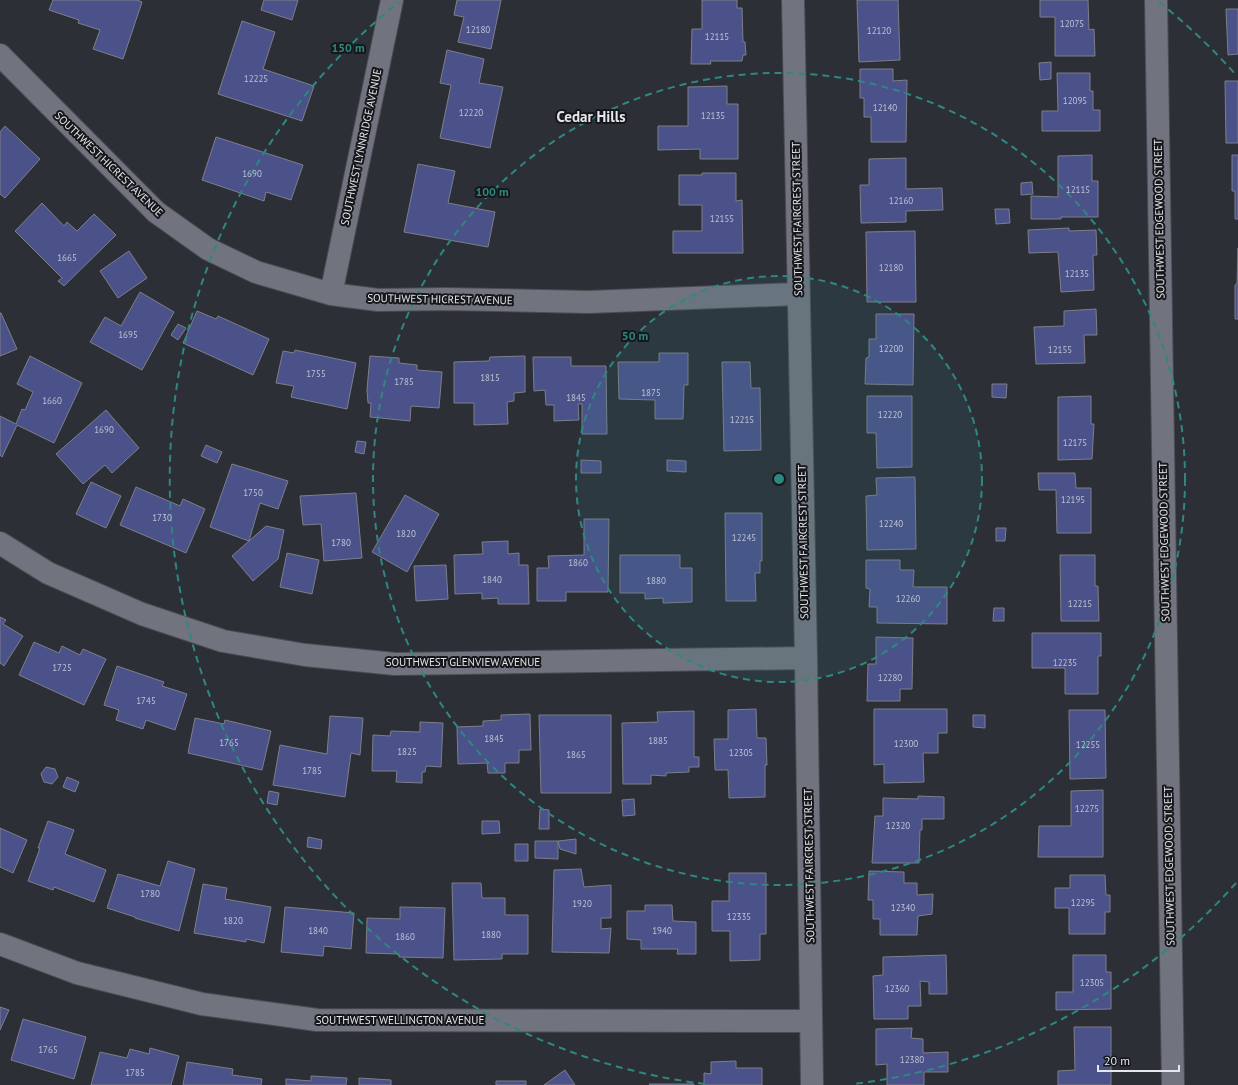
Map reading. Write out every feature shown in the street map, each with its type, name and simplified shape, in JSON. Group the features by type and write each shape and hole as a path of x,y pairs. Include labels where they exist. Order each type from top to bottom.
{"street":[{"name":"SOUTHWEST LYNNRIDGE AVENUE","path":"331,294 392,0"},
{"name":"SOUTHWEST FAIRCREST STREET","path":"793,0 806,658 812,1085"},
{"name":"SOUTHWEST EDGEWOOD STREET","path":"1156,0 1172,1085"},
{"name":"SOUTHWEST HICREST AVENUE","path":"0,55 156,212 208,249 256,272 331,294 378,300 446,299 588,302 798,294"},
{"name":"SOUTHWEST GLENVIEW AVENUE","path":"0,543 48,573 142,614 223,641 305,655 395,664 806,658"},
{"name":"SOUTHWEST WELLINGTON AVENUE","path":"0,944 77,973 202,1004 318,1020 811,1021"}],"building":[{"path":"53,0 137,0 142,2 123,59 93,49 100,30 78,23 79,20 49,10"},
{"path":"264,0 298,0 292,20 261,10"},
{"path":"457,0 501,0 491,49 458,42 464,17 454,15"},
{"path":"702,0 737,0 737,8 742,8 743,42 745,42 746,55 743,55 742,61 710,61 711,64 691,64 692,29 702,29"},
{"path":"857,0 898,0 900,60 859,62"},
{"path":"1040,0 1088,0 1089,30 1094,29 1095,56 1055,56 1055,17 1040,17"},
{"path":"1226,9 1238,9 1238,54 1228,55"},
{"path":"242,21 275,32 263,69 314,86 302,121 218,94"},
{"path":"447,50 484,59 479,83 503,87 490,148 440,138 451,85 440,83"},
{"path":"1051,62 1051,79 1040,80 1039,63"},
{"path":"860,69 893,69 893,81 907,80 906,142 871,142 871,117 864,117 864,98 860,98"},
{"path":"1057,73 1090,73 1090,91 1093,91 1093,110 1100,110 1100,131 1042,131 1042,111 1058,111"},
{"path":"1225,81 1238,81 1238,143 1226,143"},
{"path":"727,86 727,104 738,104 738,159 700,159 700,149 658,150 658,126 688,126 688,87"},
{"path":"5,126 40,159 5,198 0,194 0,132"},
{"path":"216,137 303,165 291,200 266,192 264,201 202,180"},
{"path":"1092,155 1092,181 1098,181 1098,217 1031,219 1031,196 1058,197 1058,156"},
{"path":"1232,155 1238,155 1238,219 1235,219 1235,191 1232,191"},
{"path":"906,158 906,189 942,188 943,210 906,211 906,222 861,223 860,185 869,185 869,159"},
{"path":"418,164 455,171 448,203 495,212 488,247 404,232"},
{"path":"702,173 736,173 736,201 742,200 743,253 673,253 673,231 702,231 702,205 679,205 679,175 702,175"},
{"path":"1032,182 1033,194 1021,195 1021,183"},
{"path":"42,203 64,226 67,222 77,231 94,214 116,235 64,286 58,281 62,278 15,231"},
{"path":"995,209 1009,209 1010,223 996,224"},
{"path":"1069,228 1069,231 1096,230 1097,255 1093,255 1094,290 1061,292 1058,252 1029,253 1028,230"},
{"path":"915,231 916,302 867,302 866,232"},
{"path":"1238,248 1238,319 1235,319 1235,285 1237,284"},
{"path":"129,251 147,278 118,298 100,271"},
{"path":"140,292 174,312 142,370 90,342 105,317 121,326"},
{"path":"1096,309 1097,335 1084,335 1085,363 1036,364 1034,327 1064,326 1064,311"},
{"path":"197,311 216,319 218,316 269,339 253,375 183,343"},
{"path":"0,313 17,349 0,356"},
{"path":"876,314 914,314 913,385 865,384 866,358 869,357 869,339 876,339"},
{"path":"178,324 186,328 178,340 171,335"},
{"path":"295,350 356,363 347,409 291,397 294,386 276,383 283,351 294,353"},
{"path":"659,353 688,353 688,385 684,385 683,419 655,419 655,400 619,399 618,362 659,362"},
{"path":"30,356 82,383 54,443 17,425 2,457 0,455 0,416 16,424 22,409 25,410 33,392 17,384"},
{"path":"370,356 399,358 399,363 417,365 417,370 442,372 439,408 411,406 410,421 370,417 371,403 368,403 367,390"},
{"path":"525,356 525,392 514,393 514,401 507,402 508,424 474,425 474,403 454,403 454,362 489,361 490,357"},
{"path":"533,357 571,357 571,366 606,366 607,434 582,434 582,404 578,404 579,420 554,421 554,405 546,405 545,390 534,391"},
{"path":"722,362 750,362 751,388 760,388 761,450 724,451"},
{"path":"992,384 1007,384 1006,398 992,397"},
{"path":"867,396 912,396 912,467 877,468 876,433 867,433"},
{"path":"1091,396 1091,424 1094,424 1092,459 1058,460 1058,397"},
{"path":"106,410 139,448 112,473 105,465 83,484 56,454"},
{"path":"357,441 366,442 364,454 355,452"},
{"path":"206,445 222,452 217,463 201,456"},
{"path":"581,460 601,461 601,473 581,473"},
{"path":"667,460 686,461 686,472 667,471"},
{"path":"232,464 288,481 278,509 260,503 249,541 210,527"},
{"path":"1038,473 1075,473 1076,488 1091,488 1091,533 1057,533 1056,490 1039,490"},
{"path":"915,477 916,549 867,550 866,496 877,495 876,478"},
{"path":"91,482 121,496 106,528 76,514"},
{"path":"136,487 180,506 183,499 205,509 186,553 120,525"},
{"path":"356,493 362,558 324,561 321,524 303,525 300,496"},
{"path":"405,495 439,514 407,572 372,552"},
{"path":"725,513 762,513 762,561 760,561 760,573 755,573 756,601 726,601"},
{"path":"584,519 609,519 608,592 566,592 566,601 537,601 537,568 549,568 548,556 584,555"},
{"path":"266,526 284,530 278,559 253,581 232,556"},
{"path":"996,528 1006,528 1005,541 996,541"},
{"path":"508,541 508,554 519,553 519,565 528,565 529,604 498,604 498,598 482,599 482,593 455,594 454,555 483,554 482,542"},
{"path":"287,553 319,560 312,594 280,587"},
{"path":"620,555 680,555 680,568 692,568 692,602 663,603 663,598 645,599 645,593 620,593"},
{"path":"1060,555 1095,555 1095,586 1098,586 1099,621 1061,621"},
{"path":"866,560 900,560 900,570 914,570 913,587 947,587 947,624 877,623 877,607 869,607 870,589 866,588"},
{"path":"446,565 448,599 416,601 414,566"},
{"path":"994,608 1004,608 1004,621 993,621"},
{"path":"0,617 6,620 3,624 23,636 4,666 0,663"},
{"path":"1032,633 1101,633 1101,656 1098,656 1098,694 1065,694 1065,668 1032,668"},
{"path":"876,637 913,638 912,689 900,689 900,701 867,701 868,664 876,664"},
{"path":"34,642 59,653 62,646 80,655 83,649 106,659 84,705 19,675"},
{"path":"117,666 164,682 162,686 187,694 175,730 146,720 143,729 116,720 119,710 104,705"},
{"path":"756,709 757,738 766,738 767,765 765,765 765,797 729,798 728,770 715,770 714,739 728,739 728,710"},
{"path":"874,709 947,709 947,733 938,733 938,753 923,753 924,782 884,783 884,764 874,765"},
{"path":"1069,710 1105,710 1106,778 1070,779"},
{"path":"694,711 694,757 699,757 699,767 689,767 689,772 666,773 666,776 651,775 651,784 623,784 622,723 658,722 657,712"},
{"path":"530,714 531,750 519,750 519,763 505,763 505,773 488,773 487,763 458,764 457,727 483,726 483,721 501,720 501,715"},
{"path":"539,715 611,715 611,793 541,793"},
{"path":"973,715 985,715 985,728 973,727"},
{"path":"330,716 363,718 360,755 351,753 345,797 273,785 280,745 327,754"},
{"path":"195,718 224,724 225,720 271,731 262,770 188,753"},
{"path":"420,722 443,723 441,767 426,766 425,772 422,772 422,783 396,782 397,771 372,771 373,735 390,736 391,731 420,732"},
{"path":"46,767 55,769 58,777 52,784 44,782 41,774"},
{"path":"67,777 79,782 75,792 63,787"},
{"path":"1103,790 1103,857 1038,857 1039,826 1071,826 1071,791"},
{"path":"269,791 279,793 277,805 267,803"},
{"path":"918,796 944,797 944,819 922,819 922,830 920,830 919,863 872,863 875,816 883,816 883,798 918,799"},
{"path":"634,799 635,815 623,816 622,800"},
{"path":"540,809 549,810 549,829 539,829"},
{"path":"48,821 74,830 65,854 106,870 94,902 54,887 53,890 28,881"},
{"path":"482,821 499,821 500,833 482,834"},
{"path":"0,828 27,840 13,873 0,867"},
{"path":"308,837 322,840 321,849 307,847"},
{"path":"576,839 576,854 560,849 558,841"},
{"path":"535,841 558,841 558,859 535,858"},
{"path":"515,844 528,844 528,861 515,861"},
{"path":"168,861 195,869 179,931 107,908 118,874 160,886"},
{"path":"581,869 584,887 611,885 611,918 601,918 601,929 611,928 609,953 552,952 554,870"},
{"path":"869,871 904,872 904,883 917,883 917,895 933,894 932,914 918,916 917,935 880,935 880,919 873,919 873,900 868,900"},
{"path":"729,873 766,873 766,934 760,934 760,960 730,961 730,931 712,931 712,901 729,901"},
{"path":"1070,875 1105,875 1106,895 1110,895 1110,912 1105,912 1105,934 1069,934 1069,908 1055,908 1055,888 1070,888"},
{"path":"452,883 481,883 482,898 505,898 505,915 528,915 528,954 502,954 502,959 454,960"},
{"path":"203,884 227,888 225,899 271,907 264,943 246,939 246,942 194,933"},
{"path":"645,905 672,905 673,921 696,922 696,954 677,954 678,949 641,949 641,940 627,939 627,911 645,911"},
{"path":"285,907 354,913 351,949 324,946 323,956 281,952"},
{"path":"400,907 445,908 443,958 399,957 399,954 366,953 367,918 400,919"},
{"path":"946,955 947,994 929,994 929,982 920,981 921,1006 908,1006 908,1019 874,1019 873,976 883,975 883,957"},
{"path":"1073,955 1106,955 1106,972 1111,972 1111,1009 1056,1010 1056,992 1073,992"},
{"path":"0,1007 9,1010 0,1030"},
{"path":"23,1019 86,1037 74,1079 11,1060"},
{"path":"1074,1027 1111,1027 1111,1085 1058,1085 1058,1071 1075,1070"},
{"path":"912,1028 911,1038 923,1039 923,1053 948,1052 948,1072 924,1072 924,1085 887,1085 887,1064 876,1065 876,1029"},
{"path":"150,1048 179,1056 171,1085 91,1085 100,1052 127,1058 130,1049 149,1054"},
{"path":"736,1061 736,1068 762,1068 762,1085 704,1085 704,1073 711,1074 711,1062"},
{"path":"187,1062 233,1069 232,1075 262,1079 261,1085 183,1085"},
{"path":"565,1070 575,1085 544,1085"},
{"path":"311,1076 347,1078 346,1085 286,1085 286,1079 311,1081"},
{"path":"359,1078 391,1080 391,1085 359,1085"},
{"path":"496,1081 526,1081 526,1085 496,1085"},
{"path":"649,1084 694,1084 694,1085 650,1085"}],"district":[{"name":"Cedar Hills","path":"591,116"}]}
